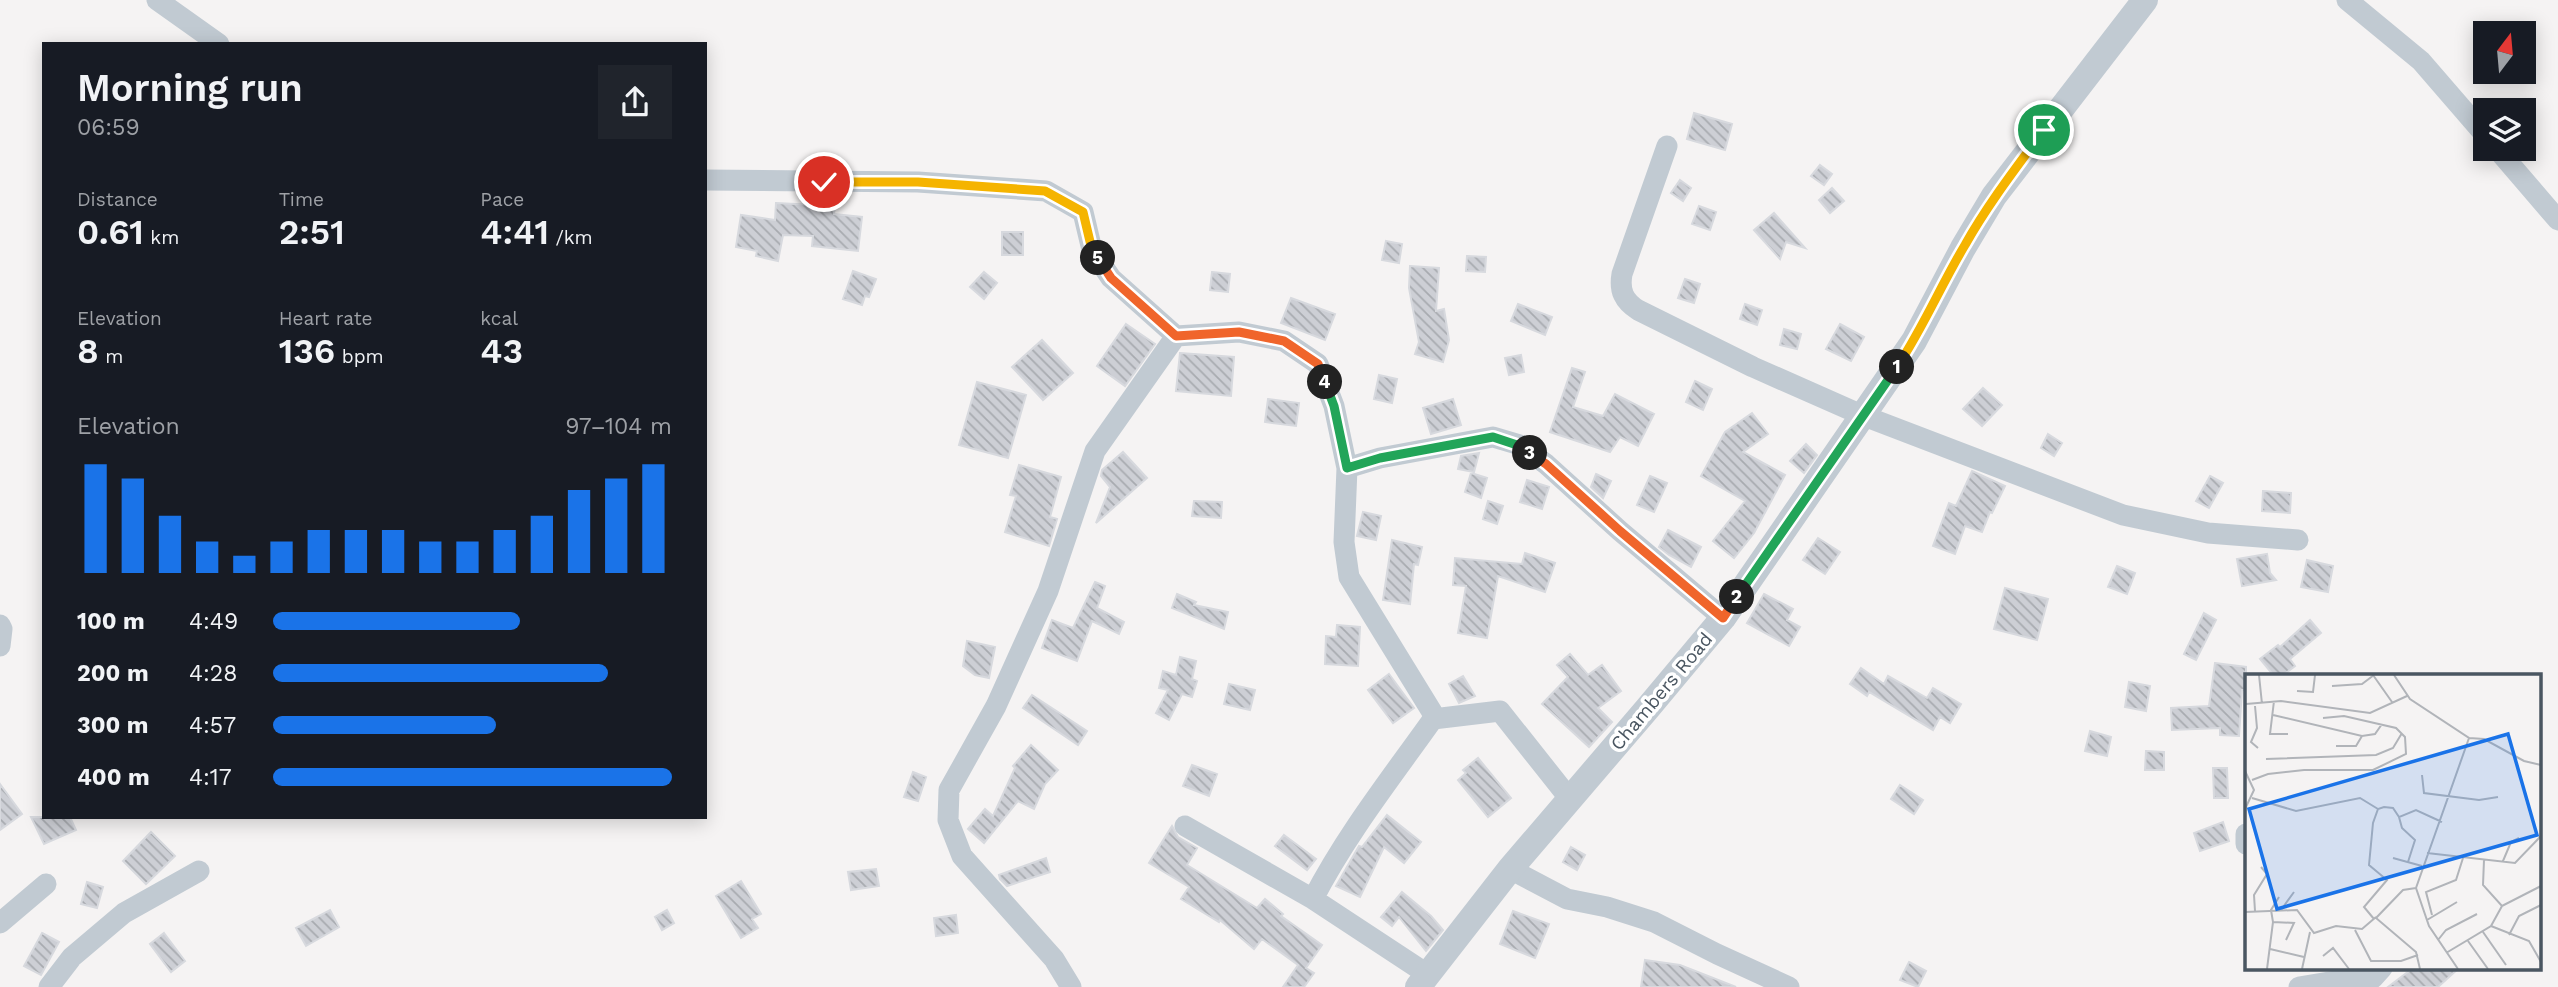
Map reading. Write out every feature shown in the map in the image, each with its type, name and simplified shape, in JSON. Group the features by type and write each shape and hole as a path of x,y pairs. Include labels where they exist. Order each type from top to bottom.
{"street":[{"path":"157,0 216,42"},
{"name":"Chambers Road","path":"1422,980 1569,798 1723,618 1914,341 1994,196 2145,0"},
{"path":"2347,0 2421,61 2473,121"},
{"path":"1667,146 1620,283 1625,299 1638,310 1753,367 1864,416 2123,515 2208,533 2298,540"},
{"path":"2507,161 2558,220"},
{"path":"707,180 918,182 1045,191 1083,212 1092,250 1111,278 1176,336 1239,332 1284,341 1318,364 1334,406 1347,468 1344,542 1349,577 1432,712 1433,719 1334,860 1313,899"},
{"path":"1071,987 1054,959 962,856 948,820 949,790 996,706 1048,591 1096,451 1176,336"},
{"path":"1347,468 1380,458 1493,437 1520,446 1546,464 1723,618"},
{"path":"0,625 0,646"},
{"path":"1433,719 1500,711 1569,798"},
{"path":"1185,826 1313,899 1422,980"},
{"path":"1510,869 1567,898 1654,922 1789,987"},
{"path":"49,987 72,957 124,913 199,871"},
{"path":"0,923 46,884"},
{"path":"2299,987 2353,978 2373,978 2380,970"}],"building":[{"path":"1694,113 1732,124 1725,150 1687,139"},
{"path":"1820,165 1832,174 1824,185 1811,176"},
{"path":"1680,180 1691,188 1683,201 1671,193"},
{"path":"1832,188 1844,201 1830,213 1819,200"},
{"path":"776,203 835,206 834,214 862,217 858,251 812,246 813,236 783,235 778,261 756,256 757,251 736,247 741,215 775,220"},
{"path":"1699,206 1716,212 1710,230 1692,224"},
{"path":"1774,213 1805,248 1786,242 1780,259 1754,230"},
{"path":"1002,232 1023,232 1023,255 1002,255"},
{"path":"1386,241 1402,244 1399,263 1382,260"},
{"path":"1467,256 1486,257 1485,272 1466,271"},
{"path":"1410,266 1439,268 1436,311 1444,309 1449,340 1443,362 1415,354 1419,342 1409,288"},
{"path":"853,271 876,279 869,297 865,296 862,305 843,299"},
{"path":"984,272 997,283 984,299 970,287"},
{"path":"1212,272 1230,274 1228,292 1210,290"},
{"path":"1685,279 1700,284 1694,303 1678,298"},
{"path":"1291,298 1335,314 1325,340 1281,323"},
{"path":"1518,304 1552,317 1545,335 1511,321"},
{"path":"1745,304 1762,310 1757,325 1740,319"},
{"path":"1126,324 1155,344 1125,386 1097,366"},
{"path":"1840,324 1864,337 1851,361 1826,349"},
{"path":"1784,329 1801,334 1797,349 1780,345"},
{"path":"1042,340 1073,373 1043,400 1012,367"},
{"path":"1180,353 1234,357 1231,396 1176,391"},
{"path":"1521,355 1524,372 1509,375 1505,358"},
{"path":"1572,368 1585,372 1573,407 1603,416 1615,394 1654,414 1638,446 1620,437 1610,452 1550,432"},
{"path":"1379,375 1397,379 1392,403 1374,399"},
{"path":"1695,381 1712,389 1703,410 1686,402"},
{"path":"977,382 1026,395 1008,458 959,445"},
{"path":"1983,388 2002,405 1982,426 1963,409"},
{"path":"1268,399 1299,403 1296,426 1265,422"},
{"path":"1453,399 1461,425 1431,434 1423,408"},
{"path":"1752,413 1768,434 1743,452 1785,475 1754,533 1734,558 1713,541 1745,501 1701,476 1725,432"},
{"path":"2048,434 2062,443 2054,456 2041,448"},
{"path":"1806,444 1817,455 1804,473 1790,461"},
{"path":"1123,452 1147,478 1096,523 1110,487 1101,476 1102,470"},
{"path":"1479,453 1474,472 1458,469 1461,456"},
{"path":"1019,465 1061,477 1050,517 1057,519 1049,546 1005,532 1016,496 1010,495"},
{"path":"1972,471 2005,486 1982,532 1965,526 1955,554 1933,546 1949,503 1956,506"},
{"path":"1471,473 1487,478 1481,498 1465,492"},
{"path":"1596,474 1611,481 1603,498 1591,487"},
{"path":"1650,476 1667,483 1654,512 1637,505"},
{"path":"2210,476 2223,483 2209,508 2196,501"},
{"path":"1527,480 1549,487 1542,509 1520,502"},
{"path":"2263,491 2291,493 2290,513 2262,511"},
{"path":"1194,501 1222,502 1221,518 1192,516"},
{"path":"1488,501 1503,506 1497,524 1483,519"},
{"path":"1363,512 1381,516 1376,540 1357,536"},
{"path":"1668,530 1701,547 1691,567 1659,547"},
{"path":"1818,538 1840,552 1825,574 1803,560"},
{"path":"1392,540 1422,547 1418,565 1414,564 1410,604 1383,600"},
{"path":"1525,553 1555,563 1545,592 1498,576 1487,638 1458,633 1466,586 1453,585 1455,558 1522,564"},
{"path":"2267,554 2270,573 2276,580 2242,586 2237,559"},
{"path":"2307,560 2333,566 2328,592 2301,587"},
{"path":"2117,566 2135,573 2127,594 2108,587"},
{"path":"1095,582 1105,586 1097,608 1124,622 1119,634 1092,621 1077,661 1042,648 1052,620 1073,628"},
{"path":"2005,588 2048,599 2037,640 1994,629"},
{"path":"1177,594 1196,602 1194,605 1228,612 1224,629 1172,608"},
{"path":"1764,594 1793,609 1787,620 1800,627 1789,646 1747,623"},
{"path":"2204,613 2216,620 2196,660 2184,654"},
{"path":"2310,620 2321,633 2290,659 2295,666 2285,674 2272,674 2260,659 2278,645 2280,647"},
{"path":"1337,625 1360,627 1358,666 1325,664 1326,636 1336,637"},
{"path":"967,641 995,647 989,678 975,675 963,666"},
{"path":"1570,654 1588,675 1602,665 1621,691 1598,708 1612,722 1589,747 1542,704 1568,677 1557,665"},
{"path":"1180,657 1196,661 1192,679 1197,681 1192,697 1182,694 1169,720 1156,713 1168,690 1159,688 1163,671 1176,675"},
{"path":"2215,663 2246,667 2239,736 2220,735 2220,728 2172,730 2171,708 2209,706"},
{"path":"1861,668 1884,684 1888,676 1927,698 1933,688 1961,704 1950,723 1940,717 1933,730 1869,692 1867,696 1850,684"},
{"path":"1389,674 1414,708 1393,723 1368,690"},
{"path":"1463,676 1475,696 1459,703 1449,684"},
{"path":"2129,682 2150,686 2146,711 2125,707"},
{"path":"1229,684 1255,690 1250,710 1224,704"},
{"path":"1032,695 1087,731 1078,745 1023,708"},
{"path":"2090,731 2111,737 2107,756 2085,751"},
{"path":"1031,745 1058,770 1045,784 1034,809 1018,801 984,843 968,829 985,809 993,816 1015,768 1013,766"},
{"path":"2146,751 2164,752 2164,770 2145,770"},
{"path":"1478,758 1511,798 1488,817 1458,780 1466,773 1463,770"},
{"path":"1192,765 1217,774 1209,796 1183,786"},
{"path":"2213,768 2227,768 2228,798 2214,798"},
{"path":"913,772 926,777 918,801 904,797"},
{"path":"0,784 22,814 0,830"},
{"path":"1900,785 1923,800 1914,814 1891,799"},
{"path":"1387,815 1421,842 1404,863 1384,847 1360,897 1336,886 1359,846 1362,847"},
{"path":"31,817 71,819 76,830 44,844"},
{"path":"2223,822 2229,841 2200,851 2194,833"},
{"path":"1172,826 1178,837 1197,848 1187,865 1257,908 1265,899 1283,914 1281,916 1322,945 1306,968 1314,973 1304,987 1283,987 1298,965 1262,939 1254,949 1220,920 1219,922 1181,899 1189,887 1149,863"},
{"path":"151,832 175,856 146,884 123,861"},
{"path":"1284,835 1316,859 1307,870 1275,846"},
{"path":"1571,847 1585,855 1577,870 1563,862"},
{"path":"1046,858 1050,872 1007,886 1000,879 999,875"},
{"path":"876,869 879,886 851,890 848,872"},
{"path":"741,881 761,914 752,919 758,928 741,938 716,896"},
{"path":"87,882 103,887 97,908 81,904"},
{"path":"1402,892 1431,916 1443,930 1426,951 1399,917 1392,926 1381,917"},
{"path":"330,910 339,927 306,946 296,928"},
{"path":"667,910 674,923 662,930 655,917"},
{"path":"1513,911 1549,924 1535,958 1500,944"},
{"path":"956,915 958,933 936,936 934,918"},
{"path":"42,933 59,942 41,975 24,966"},
{"path":"164,933 185,961 171,972 150,944"},
{"path":"1645,960 1680,965 1736,987 1641,987"},
{"path":"1909,962 1926,971 1918,987 1900,980"},
{"path":"2410,970 2457,970 2438,987 2388,987"}],"route":[{"path":"824,182 918,182 1045,191 1083,212 1092,250 1111,278 1176,336 1239,332 1284,341 1318,364 1334,406 1347,468 1380,458 1493,437 1520,446 1546,464 1723,618 1914,341 1994,196 2044,130"}]}
